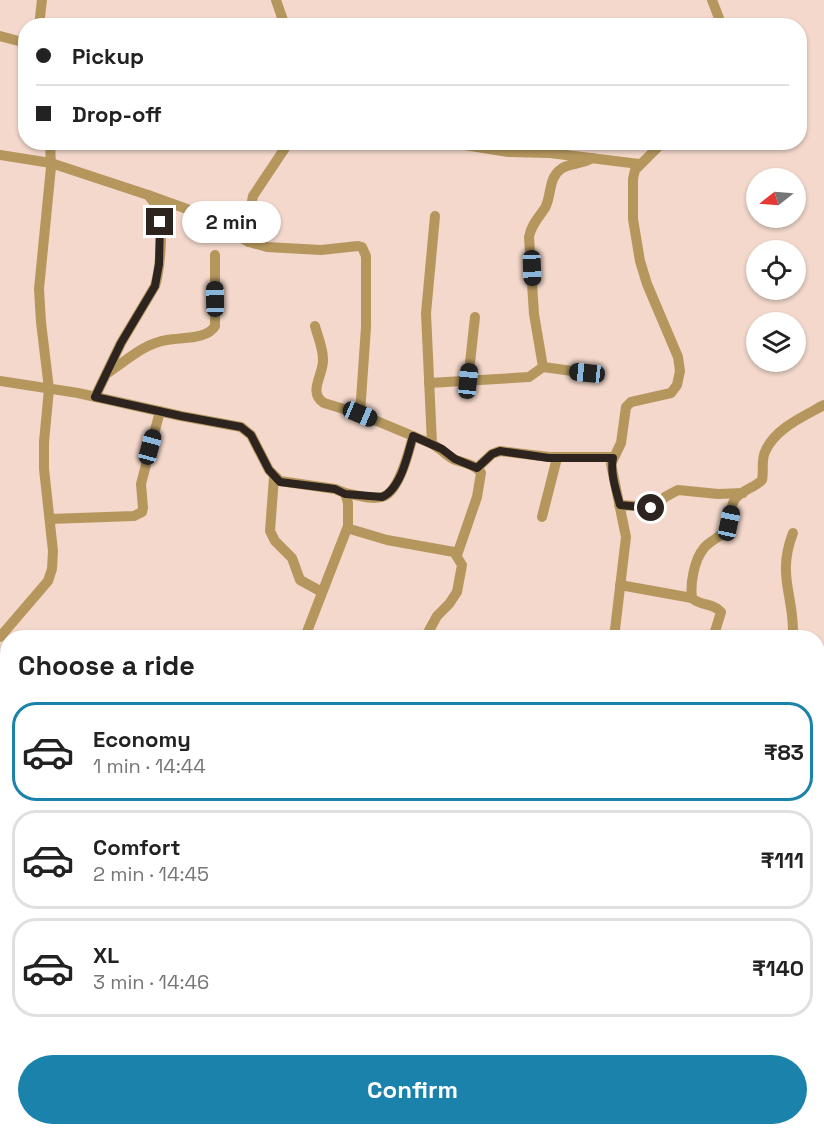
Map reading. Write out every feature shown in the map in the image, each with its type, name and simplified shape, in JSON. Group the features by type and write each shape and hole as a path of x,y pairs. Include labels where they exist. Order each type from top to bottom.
{"street":[{"path":"40,18 42,0"},
{"path":"276,0 282,18"},
{"path":"712,0 719,18"},
{"path":"0,36 18,41"},
{"path":"6,630 48,581 52,569 53,551 44,442 50,389 40,322 39,288 50,150"},
{"path":"249,242 253,196 284,150"},
{"path":"496,150 550,153 639,164"},
{"path":"615,630 626,537 611,464 621,442 626,407 631,402 671,393 677,385 680,371 678,357 647,284 640,261 633,219 633,179 639,164 654,150"},
{"path":"0,155 51,163 148,195 187,209 249,242 267,247 321,250 358,246 365,252 366,327 360,414"},
{"path":"543,367 534,314 530,230 546,206 551,184 558,170 592,158"},
{"path":"95,397 121,343 158,277 159,211 148,195"},
{"path":"432,444 426,313 435,216"},
{"path":"106,374 154,343 213,330 215,326 215,255"},
{"path":"468,381 475,317"},
{"path":"315,326 323,360 316,396 324,403 360,414 432,444 455,459 477,468 481,478 477,496 457,555"},
{"path":"429,383 529,377 543,367 587,373"},
{"path":"0,381 95,397 241,427 247,430 274,477 280,482 335,489 345,494 376,498 387,495 393,489 405,466 413,436"},
{"path":"692,598 692,580 700,555 704,548 724,531 729,523 734,501 762,480 763,458 771,442 782,430 824,405"},
{"path":"50,519 134,516 142,512 144,508 141,484 160,411"},
{"path":"477,468 492,454 500,451 556,458 613,458"},
{"path":"542,517 556,458"},
{"path":"274,477 270,525 272,536 292,558 300,580 322,592"},
{"path":"620,505 656,507 665,497 678,490 718,494 743,493"},
{"path":"308,630 348,526 348,503 345,494"},
{"path":"348,526 354,531 387,540 454,552 457,555 462,565 457,592 437,616 432,630"},
{"path":"793,533 787,549 785,575 794,618 794,630"},
{"path":"620,585 692,598 696,602 718,608 721,612 715,630"}],"route":[{"path":"160,222 158,277 155,286 121,343 95,397 241,427 251,435 269,470 280,482 335,489 345,494 382,497 393,489 405,466 413,436 477,468 492,454 500,451 549,458 613,458 611,464 620,505 651,508"}]}
